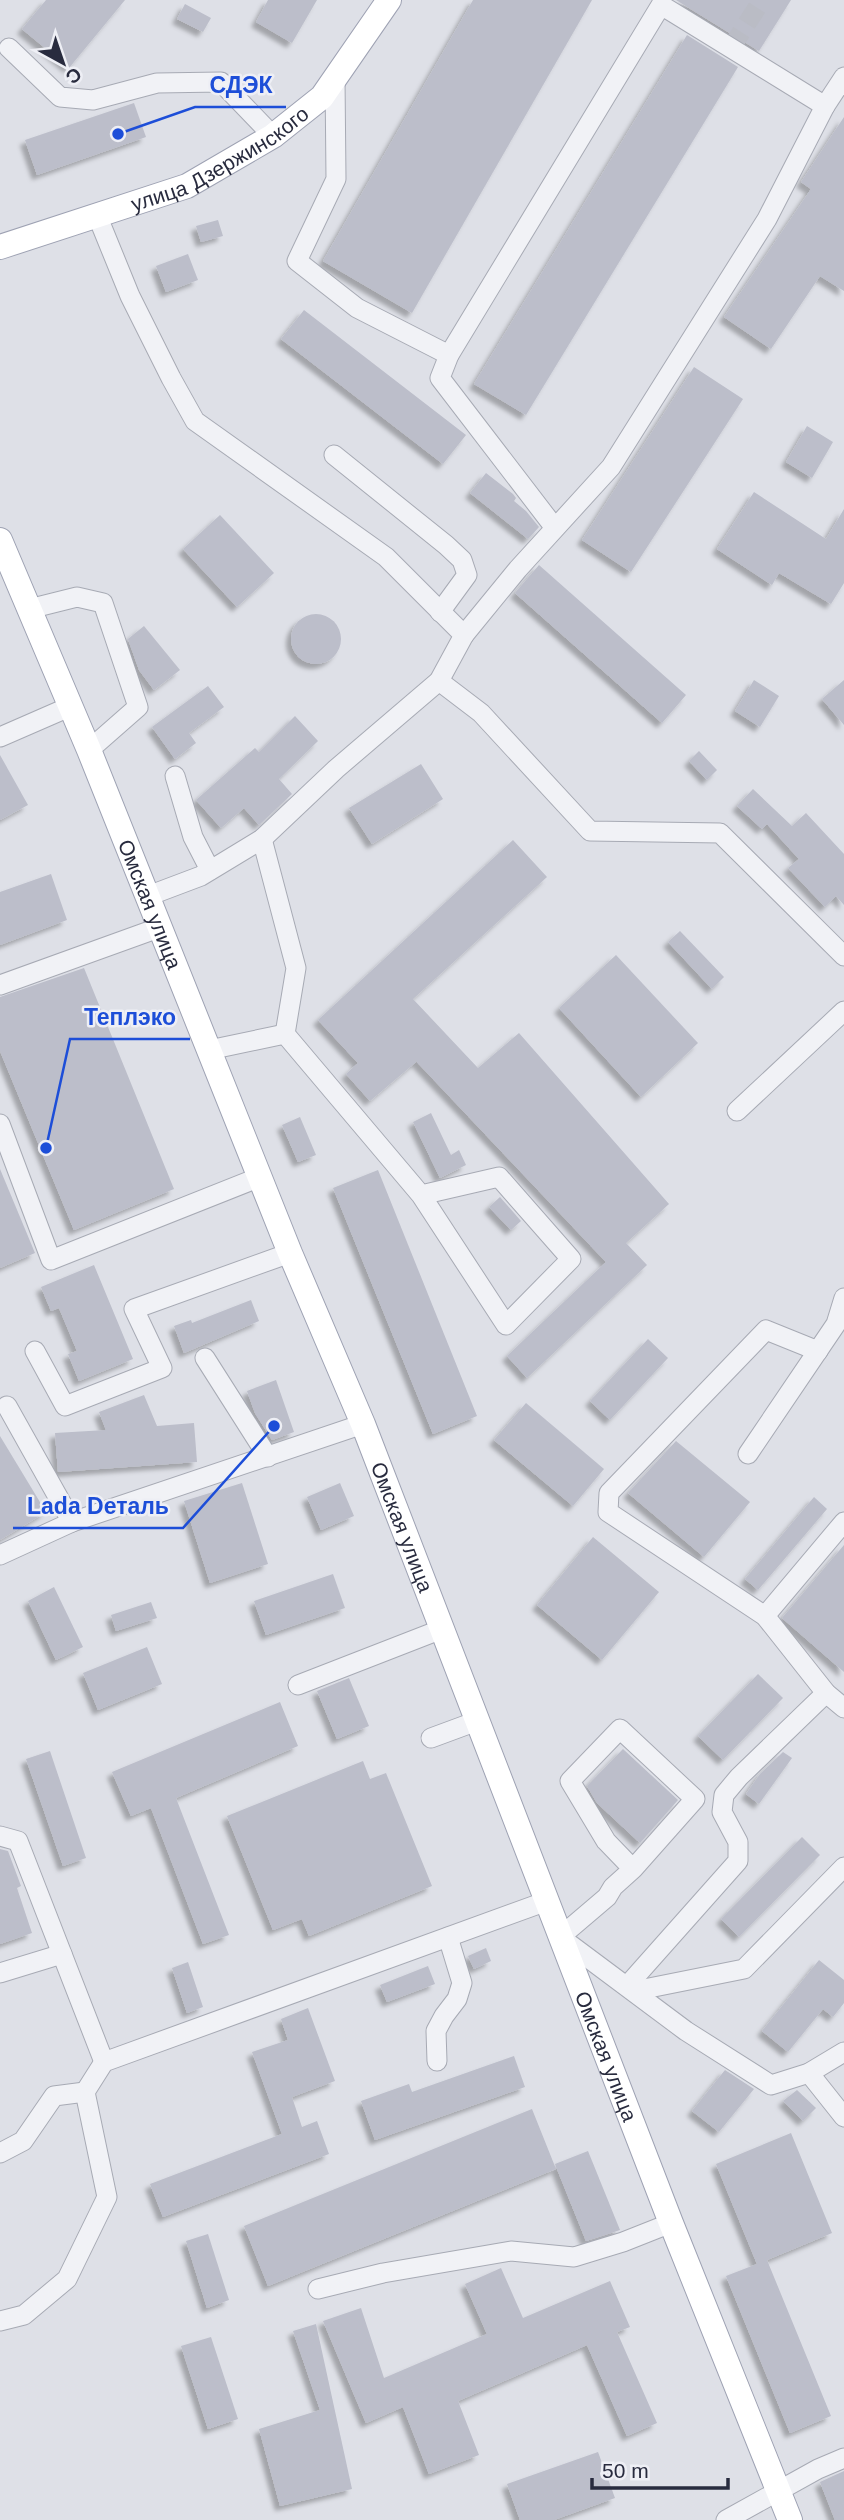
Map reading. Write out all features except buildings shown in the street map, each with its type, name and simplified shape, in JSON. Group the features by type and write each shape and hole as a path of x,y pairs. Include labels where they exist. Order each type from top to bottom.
{"main road":[{"name":"улица Дзержинского","path":"0,247 187,186 273,136 322,97 389,0"},
{"name":"Омская улица","path":"0,540 161,927 290,1253 363,1424 671,2222 790,2520"}],"lane":[{"path":"555,528 440,378 449,355 661,5 825,106"},
{"path":"9,48 60,97 93,100 157,83 220,82 273,136"},
{"path":"148,896 210,870 262,839 336,769 439,681 464,635 518,569 611,467 767,219 825,106 844,77"},
{"path":"335,78 336,179 298,261 357,308 449,355"},
{"path":"97,215 130,296 170,378 195,421 386,557 464,635"},
{"path":"334,455 446,545 462,561 467,575 440,612"},
{"path":"29,609 77,597 103,603 138,706 89,750"},
{"path":"439,681 481,713 590,831 720,833 844,956"},
{"path":"0,737 69,707"},
{"path":"175,776 193,837 210,870"},
{"path":"262,839 296,968 285,1034 421,1195 506,1325 570,1259 499,1177 421,1195"},
{"path":"0,985 161,927"},
{"path":"737,1111 844,1011"},
{"path":"209,1050 285,1034"},
{"path":"0,1124 51,1260 260,1177"},
{"path":"35,1351 65,1406 162,1368 134,1309 290,1253"},
{"path":"748,1454 836,1324 844,1298"},
{"path":"818,1351 766,1330 609,1493 608,1512 765,1616 826,1693 844,1708"},
{"path":"205,1358 268,1457"},
{"path":"7,1405 72,1522"},
{"path":"0,1555 72,1522 363,1424"},
{"path":"765,1616 844,1522"},
{"path":"298,1685 442,1629"},
{"path":"630,1989 738,1861 738,1842 722,1812 724,1795 739,1777 826,1693"},
{"path":"431,1738 477,1721"},
{"path":"633,1869 606,1841 570,1781 620,1729 695,1799 633,1869 613,1887 607,1897 561,1937 686,2031 771,2085 809,2073 844,2052"},
{"path":"0,1836 18,1841 104,2062"},
{"path":"630,1989 744,1969 844,1867"},
{"path":"0,2321 24,2315 67,2279 107,2197 85,2092 104,2062 547,1901"},
{"path":"437,2061 436,2031 457,1999 462,1983 448,1937"},
{"path":"0,1973 62,1954"},
{"path":"809,2073 844,2117"},
{"path":"0,2153 23,2141 54,2096 85,2092"},
{"path":"318,2289 383,2273 511,2251 574,2257 623,2242 671,2222"},
{"path":"726,2520 818,2469 844,2458"}],"tunnel":[{"path":"731,48 762,0"}],"place":[{"name":"СДЭК","path":"118,134"},
{"name":"Теплэко","path":"46,1148"},
{"name":"Lada Dеталь","path":"274,1426"}]}
